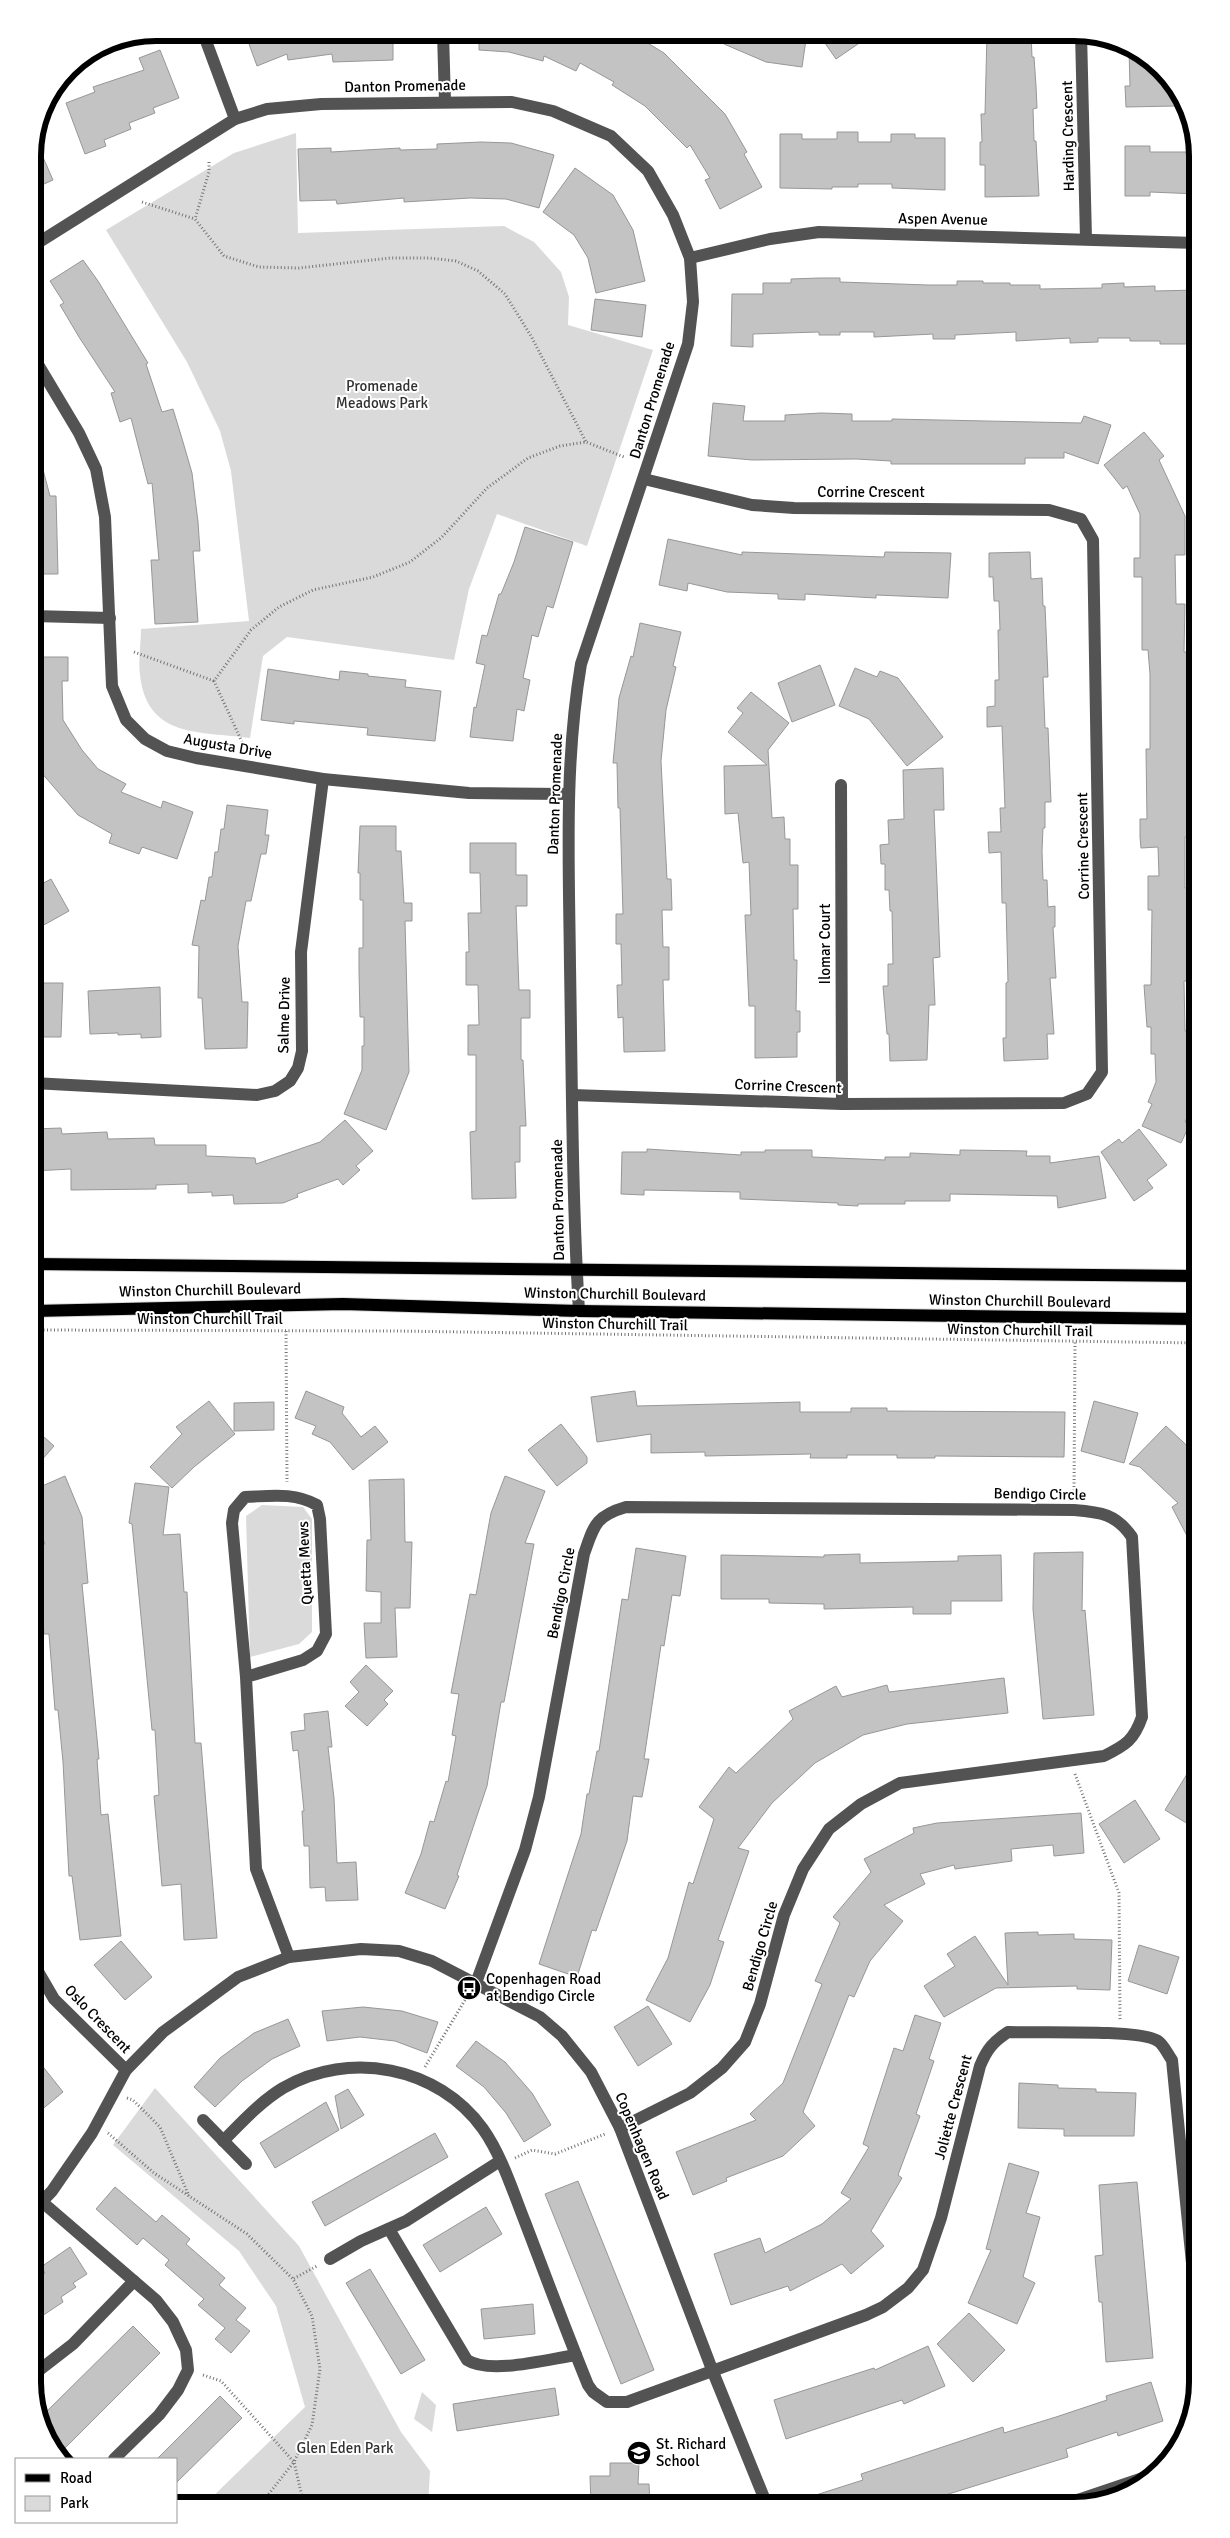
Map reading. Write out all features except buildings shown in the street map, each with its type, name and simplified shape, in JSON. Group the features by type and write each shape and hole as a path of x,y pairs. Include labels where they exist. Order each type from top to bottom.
{"main road":[{"name":"Winston Churchill Boulevard","path":"41,1264 1189,1276"},
{"name":"Winston Churchill Boulevard","path":"41,1311 343,1304 578,1310 1189,1319"}],"street":[{"path":"206,41 235,119"},
{"path":"443,41 445,102"},
{"name":"Harding Crescent","path":"1082,41 1086,238"},
{"name":"Danton Promenade","path":"41,241 235,119 267,109 320,104 512,102 553,111 611,136 648,171 673,215 690,258 693,302 688,344 581,664 574,707 568,794 572,1095 578,1310"},
{"name":"Aspen Avenue","path":"690,258 770,238 819,232 1086,238 1189,243"},
{"name":"Augusta Drive","path":"41,369 79,433 96,469 105,517 112,686 126,720 145,739 167,751 196,758 323,779 469,793 568,794"},
{"name":"Corrine Crescent","path":"572,1095 842,1104 1064,1103 1087,1094 1102,1072 1093,540 1081,519 1049,510 794,508 752,505 644,479"},
{"path":"41,616 110,618"},
{"name":"Salme Drive","path":"41,1083 257,1095 275,1091 290,1081 298,1068 302,1051 301,952 323,779"},
{"name":"Ilomar Court","path":"840,785 842,1104"},
{"name":"Quetta Mews","path":"246,1677 303,1660 318,1651 326,1634 320,1519 317,1505 304,1498 287,1495 245,1497 234,1510 232,1523 246,1677 256,1869 289,1958"},
{"name":"Bendigo Circle","path":"476,1982 525,1850 539,1797 584,1554 594,1524 607,1512 626,1507 1074,1510 1096,1512 1122,1523 1132,1537 1142,1717 1136,1735 1123,1747 1104,1756 1070,1762 900,1782 860,1804 829,1829 804,1869 784,1915 760,2004 745,2042 722,2068 690,2093 620,2128"},
{"name":"Copenhagen Road","path":"41,2202 52,2191 97,2123 126,2070 163,2032 238,1977 289,1958 361,1949 400,1952 432,1961 476,1982 540,2017 562,2036 591,2072 620,2128 712,2372 765,2497"},
{"name":"Oslo Crescent","path":"41,1977 54,1999 126,2070"},
{"name":"Joliette Crescent","path":"576,2355 593,2392 607,2402 617,2403 712,2372 883,2307 908,2288 923,2270 941,2218 980,2066 987,2048 1008,2032 1120,2034 1158,2041 1172,2060 1189,2226"},
{"path":"223,2141 269,2097 298,2080 314,2074 357,2067 391,2070 419,2079 447,2095 472,2115 487,2134 500,2162 576,2355 492,2367 474,2365 467,2360 389,2228"},
{"path":"202,2120 246,2164"},
{"path":"330,2259 414,2216 500,2162"},
{"path":"41,2209 156,2300 173,2322 186,2350 188,2370 170,2402 115,2458"},
{"path":"41,2368 73,2344 134,2282"},
{"path":"1093,2495 1125,2484"}],"path":[{"path":"195,219 209,172 208,162"},
{"path":"142,202 195,219 224,256 259,267 299,268 390,258 429,258 456,261 478,271 505,294 531,336 586,442"},
{"path":"214,681 251,630 279,607 314,590 373,577 410,562 442,537 487,488 528,458 560,446 586,442 624,457"},
{"path":"134,652 214,681 242,742"},
{"name":"Winston Churchill Trail","path":"41,1330 286,1330 1189,1343"},
{"path":"286,1330 287,1495"},
{"path":"1074,1510 1076,1342"},
{"path":"1070,1762 1119,1893 1120,2034"},
{"path":"419,2079 476,1982"},
{"path":"114,2093 133,2100 160,2128 190,2196"},
{"path":"97,2123 154,2173 247,2234 293,2279 312,2316 320,2369 312,2425 294,2462 266,2497"},
{"path":"500,2162 532,2150 555,2154 620,2128"},
{"path":"293,2279 330,2259"},
{"path":"188,2370 221,2381 294,2462 302,2497"}],"green space":[{"name":"Promenade Meadows Park","path":"296,133 298,233 504,226 534,242 561,272 569,297 568,325 653,350 587,546 497,514 469,589 454,660 287,637 263,656 250,738 196,732 179,728 165,721 153,711 145,696 139,669 141,629 249,621 231,471 220,431 187,362 106,230 234,153"},
{"path":"262,1505 303,1507 312,1519 312,1632 299,1644 250,1657 246,1516"},
{"name":"Glen Eden Park","path":"155,2088 299,2246 401,2432 430,2471 428,2497 212,2497 305,2407 276,2306 239,2251 113,2145"},
{"path":"422,2392 436,2405 432,2432 414,2419"}],"place":[{"name":"Copenhagen Road at Bendigo Circle","path":"469,1988"},
{"name":"St. Richard School","path":"639,2453"}]}
